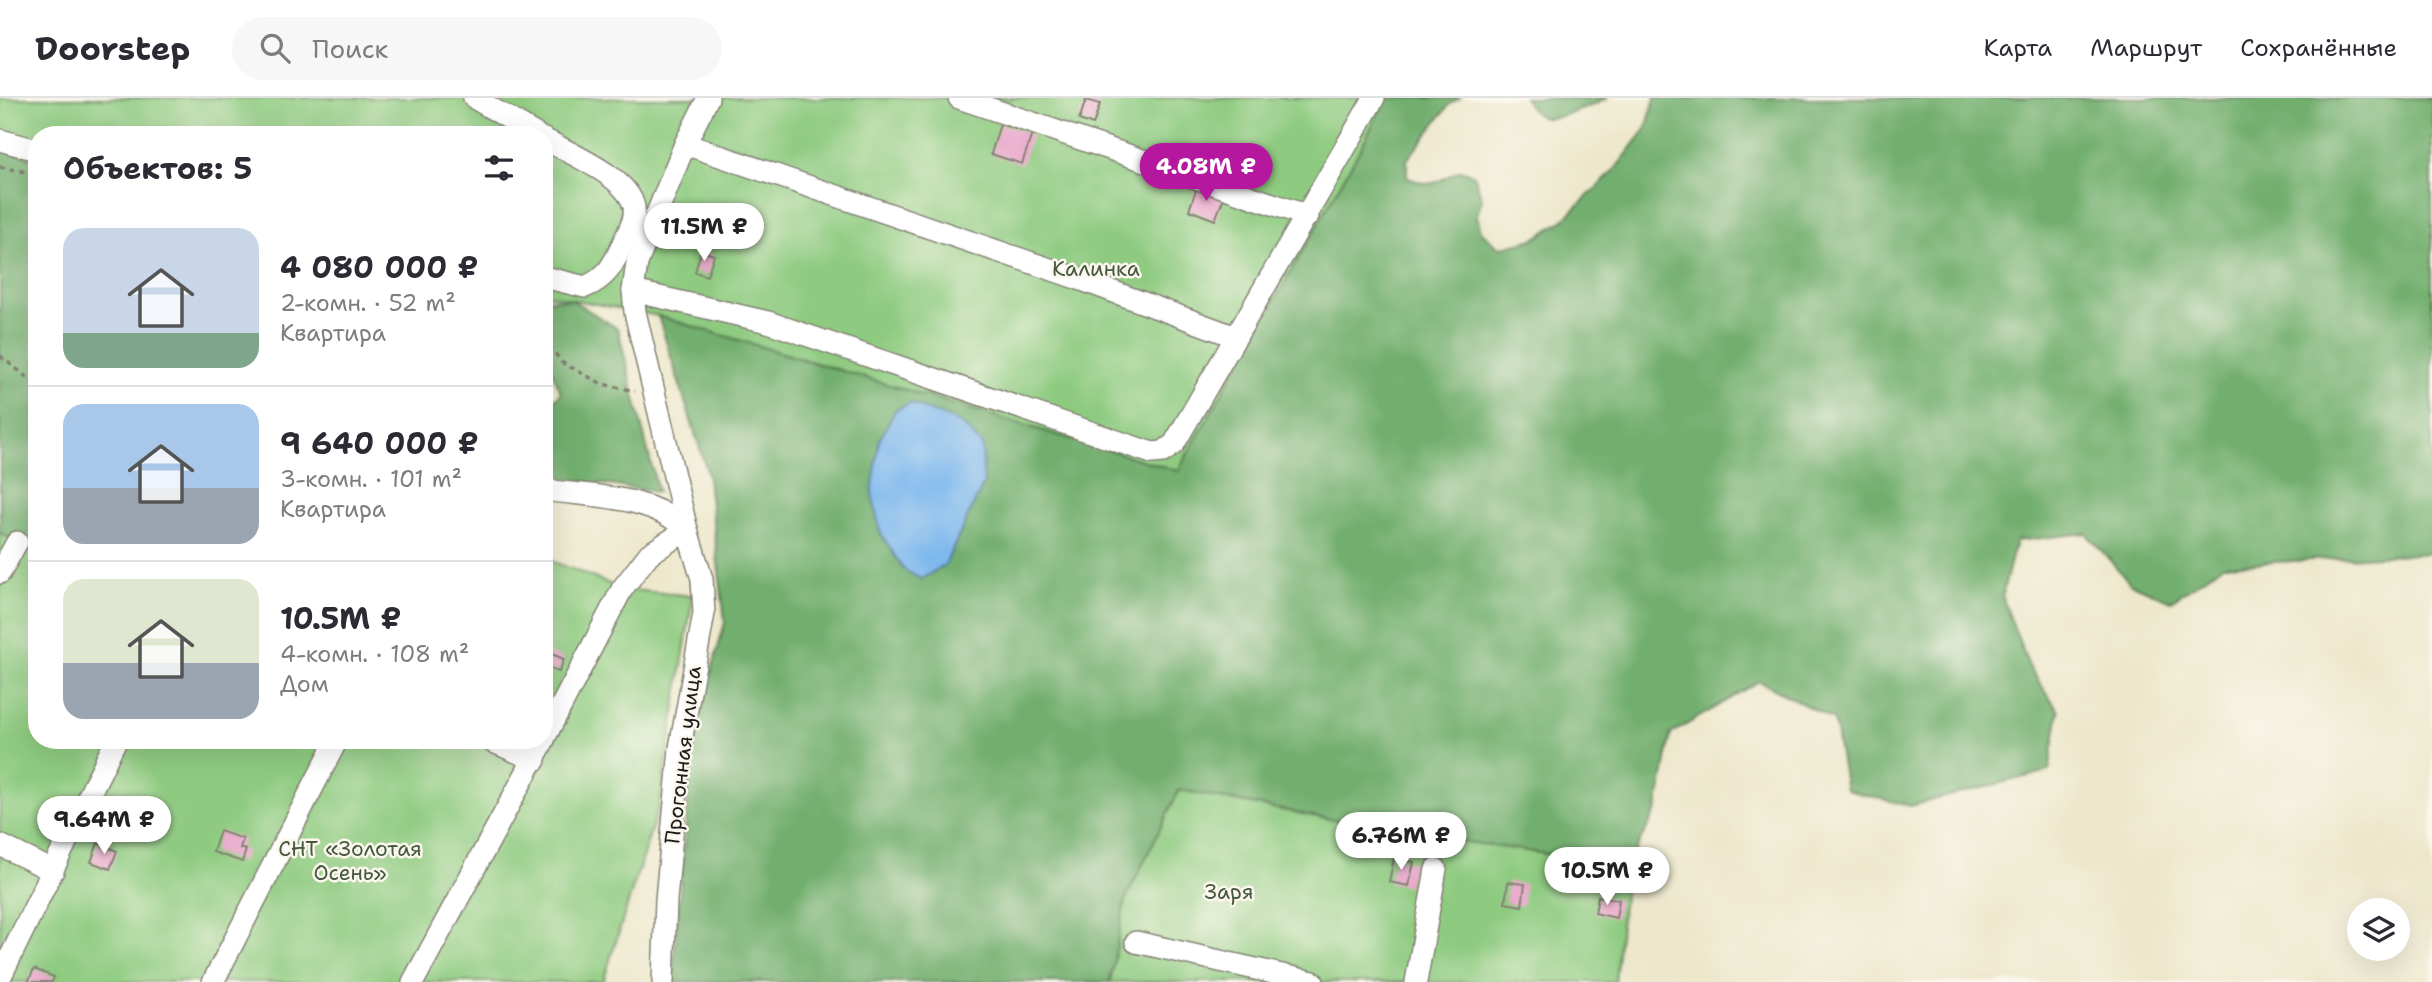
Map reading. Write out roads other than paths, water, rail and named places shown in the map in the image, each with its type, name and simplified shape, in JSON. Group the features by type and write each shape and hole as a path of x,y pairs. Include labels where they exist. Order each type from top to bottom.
{"street":[{"path":"474,98 522,126"},
{"name":"Прогонная улица","path":"663,982 666,900 680,748 704,613 702,579 687,530 635,312 633,291 637,263 685,144 708,98"},
{"path":"960,98 1308,216"},
{"path":"633,291 768,322 1152,453 1163,452 1178,437 1374,98"},
{"path":"0,140 28,148"},
{"path":"553,144 617,181 634,207 633,221 613,267 595,283 585,287 553,280"},
{"path":"685,144 1079,279 1236,337"},
{"path":"553,491 643,504 678,522 687,530 649,554 622,589 553,723"},
{"path":"0,573 17,542"},
{"path":"0,978 112,749"},
{"path":"213,982 332,749"},
{"path":"413,982 539,749"},
{"path":"0,845 53,872"},
{"path":"1416,982 1436,869"},
{"path":"1136,942 1313,982"}],"water":[{"path":"910,403 961,423 982,445 984,483 945,565 921,579 903,569 880,532 872,493 879,441 895,410"}],"park label":[{"name":"Калинка","path":"1096,269"},
{"name":"СНТ «Золотая Осень»","path":"350,861"},
{"name":"Заря","path":"1229,892"}]}
